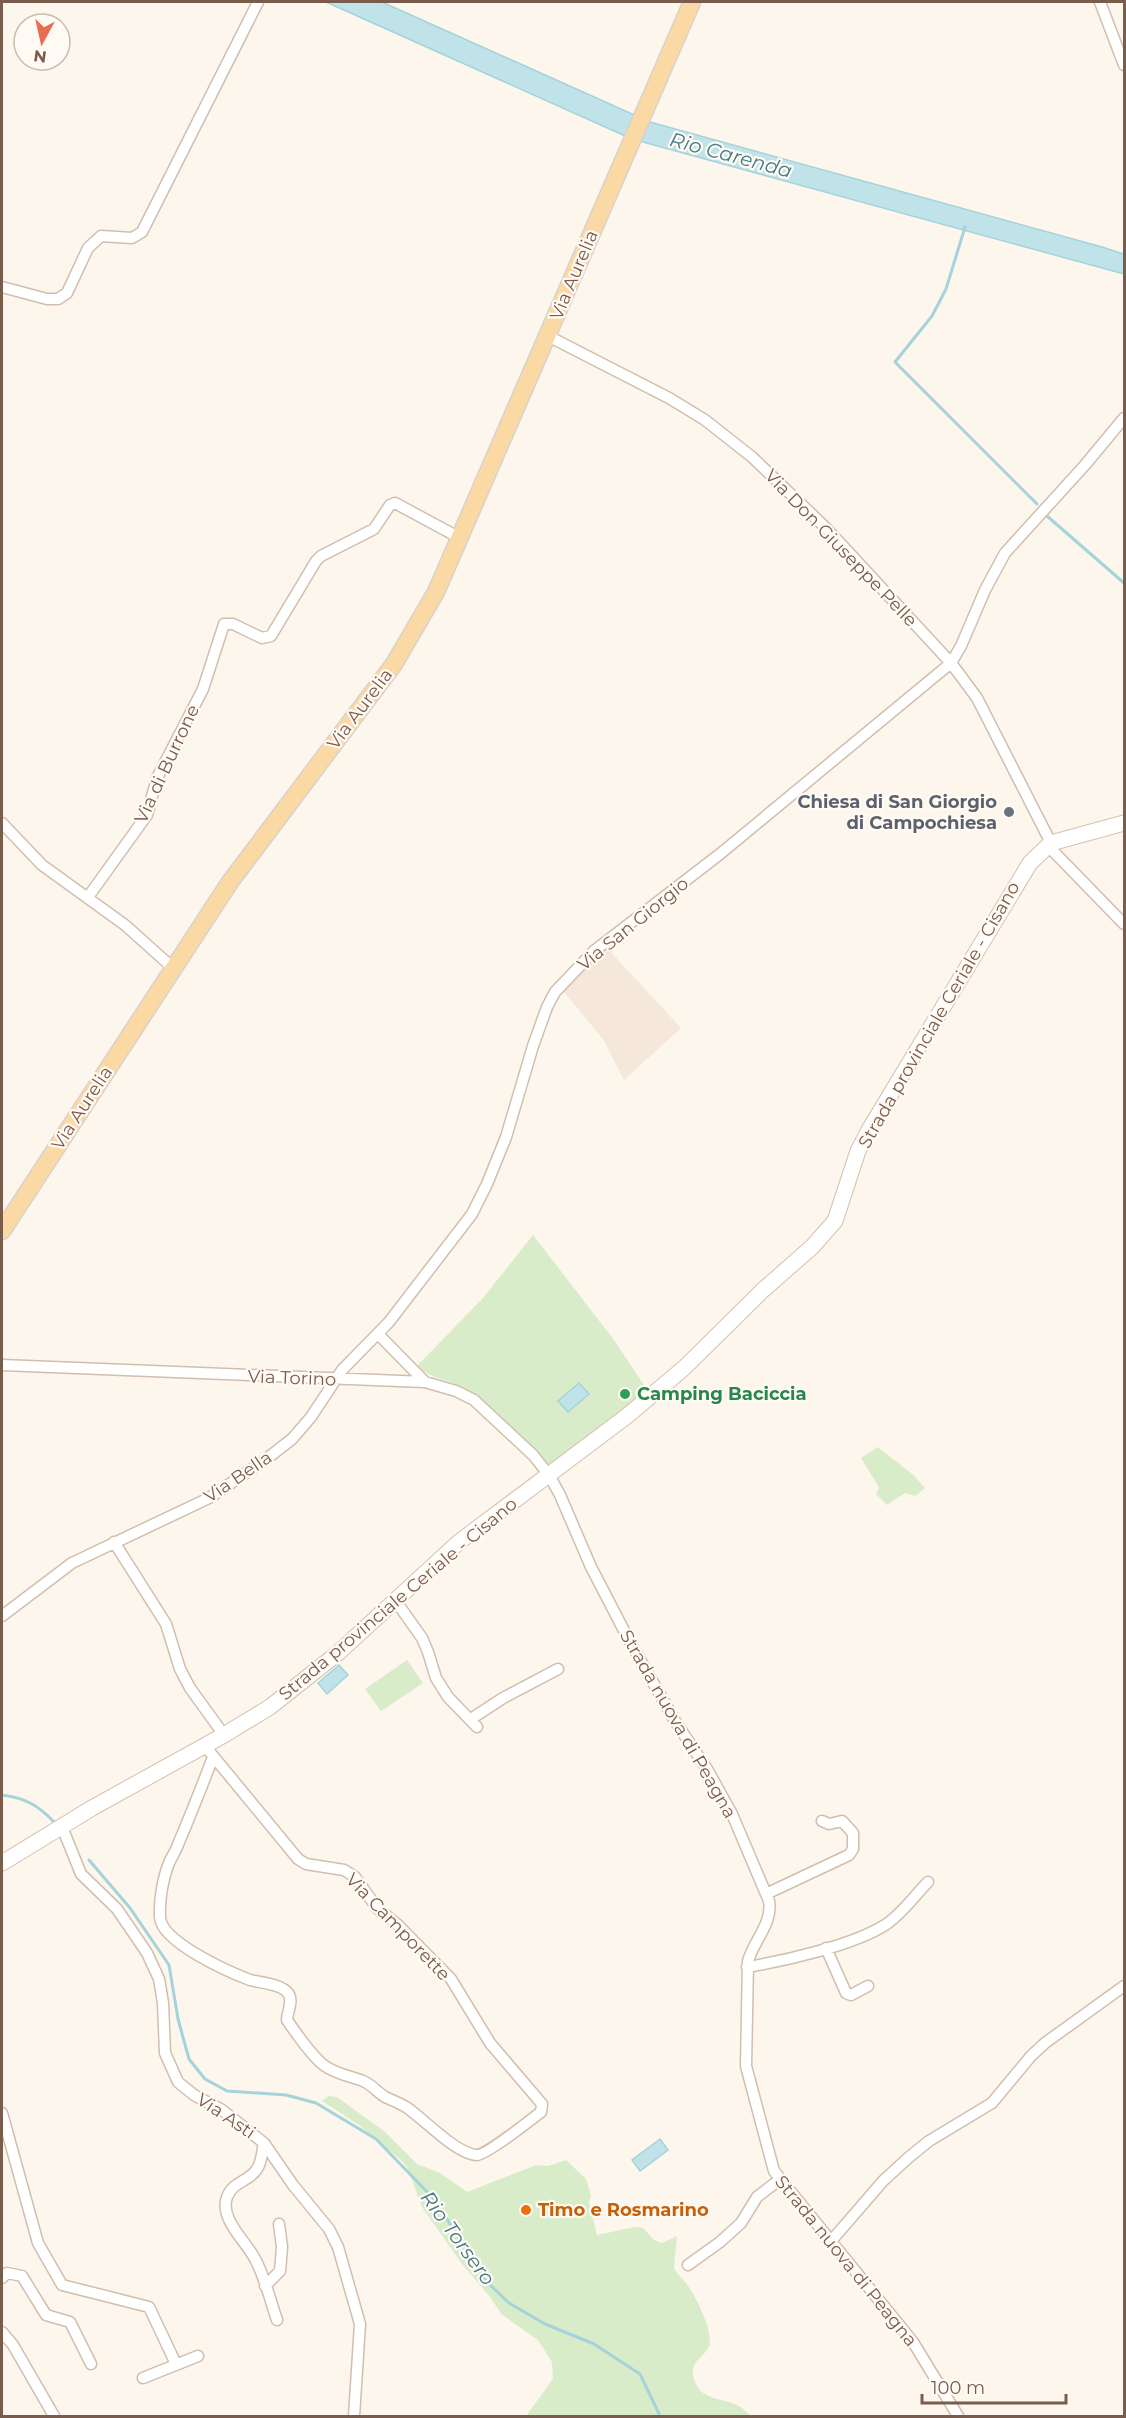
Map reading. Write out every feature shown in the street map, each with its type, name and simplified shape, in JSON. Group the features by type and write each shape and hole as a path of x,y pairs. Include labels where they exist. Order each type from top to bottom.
{"main road":[{"name":"Via Aurelia","path":"2,1231 230,882 360,711 402,651 436,592 692,2"},
{"name":"Strada provinciale Ceriale - Cisano","path":"2,1863 62,1827 209,1751 224,1735 270,1707 338,1653 459,1542 627,1416 684,1368 763,1290 812,1247 835,1221 858,1151 869,1130 1030,862 1051,843 1125,823"}],"street":[{"path":"2,287 47,299 58,299 66,293 88,248 101,236 132,238 142,232 258,2"},
{"path":"1100,2 1125,65"},
{"name":"Via Don Giuseppe Pelle","path":"548,336 669,398 705,420 752,456 826,528 951,663 977,698 1053,851 1125,924"},
{"path":"951,663 1005,553 1125,418"},
{"name":"Via di Burrone","path":"88,897 147,815 157,778 202,689 221,629 227,623 262,638 271,636 315,561 374,529 390,505 395,503 460,538"},
{"name":"Via San Giorgio","path":"336,1379 378,1334 422,1281 472,1214 506,1137 533,1046 555,992 594,951 720,854 951,663"},
{"path":"2,823 42,865 125,925 173,968"},
{"path":"378,1334 425,1383"},
{"name":"Via Torino","path":"2,1365 425,1383 456,1391 474,1400 533,1455 549,1474"},
{"name":"Via Bella","path":"2,1616 72,1563 209,1498 265,1460 292,1439 311,1417 336,1379"},
{"name":"Strada nuova di Peagna","path":"549,1474 591,1567 631,1644 732,1814 766,1894 770,1909 768,1920 751,1951 747,1967 746,2066 768,2154 779,2180 832,2240 913,2342 958,2416"},
{"path":"114,1542 166,1624 180,1669 190,1688 224,1735"},
{"path":"394,1600 425,1645 436,1678 448,1697 474,1723 503,1698 558,1669"},
{"name":"Via Camporette","path":"209,1751 298,1859 306,1864 344,1870 355,1877 377,1908 398,1925 450,1979 490,2043 542,2104 541,2112 510,2137 483,2153 477,2155 464,2151 405,2107 385,2097 366,2082 333,2071 323,2065 287,2020 291,1998 280,1987 258,1982 204,1960 170,1935 161,1925 163,1886 209,1751"},
{"path":"766,1894 849,1856 853,1849 853,1833 842,1821 829,1824 822,1821"},
{"name":"Via Asti","path":"62,1827 81,1874 117,1909 147,1953 159,1979 163,2003 165,2053 178,2082 194,2095 222,2110 264,2142 293,2185 329,2229 338,2247 360,2324 354,2416"},
{"path":"747,1967 826,1948 868,1934 886,1925 928,1882"},
{"path":"826,1948 846,1992 851,1995 868,1986"},
{"path":"832,2240 883,2181 908,2158 929,2141 992,2103 1031,2056 1045,2043 1125,1986"},
{"path":"2,2113 38,2243 62,2285 149,2307 176,2364"},
{"path":"264,2142 257,2169 252,2176 230,2189 226,2201 227,2211 234,2228 255,2259 276,2320"},
{"path":"688,2265 720,2242 741,2223 757,2197 779,2180"},
{"path":"265,2286 280,2271 282,2247 279,2224"},
{"path":"2,2278 8,2273 22,2276 45,2314 70,2322 91,2364"},
{"path":"2,2332 13,2345 54,2416"},
{"path":"143,2378 198,2356"}],"shaded area":[{"path":"606,947 681,1028 624,1080 603,1039 563,991"}],"green space":[{"name":"Camping Baciccia","path":"533,1235 614,1340 648,1391 551,1467 522,1436 485,1404 463,1388 428,1374 417,1366 483,1298"},
{"path":"878,1447 925,1488 915,1496 905,1493 887,1505 876,1494 879,1487 861,1458"},
{"path":"407,1660 423,1683 381,1711 365,1689"},
{"path":"329,2096 337,2097 385,2132 417,2164 440,2173 467,2192 536,2165 548,2166 566,2160 586,2179 591,2195 589,2203 597,2235 635,2227 643,2228 654,2240 662,2243 677,2236 674,2269 699,2304 710,2339 706,2351 694,2365 695,2382 705,2394 736,2405 750,2416 526,2416 553,2379 552,2362 538,2340 501,2314 491,2298 462,2264 422,2207 407,2167 359,2125 322,2101"}],"water":[{"name":"Rio Carenda","path":"326,2 382,2 650,122 1124,254 1124,274 643,142"},
{"path":"579,1383 589,1394 568,1412 558,1401"},
{"path":"339,1665 348,1675 327,1694 318,1683"},
{"path":"660,2139 668,2150 640,2171 632,2160"}],"waterway":[{"path":"965,227 946,289 932,316 895,362 1037,504"},
{"path":"1047,516 1124,583"},
{"name":"Rio Torsero","path":"2,1795 31,1803 54,1822"},
{"name":"Rio Torsero","path":"89,1860 130,1908 169,1965 178,2019 189,2059 205,2079 227,2091 286,2095 316,2103 376,2139 435,2200 485,2280 509,2303 545,2324 594,2344 640,2374 660,2416"}],"place":[{"name":"Chiesa di San Giorgio di Campochiesa","path":"1009,812"},
{"name":"Camping Baciccia","path":"625,1394"},
{"name":"Timo e Rosmarino","path":"526,2210"}]}
